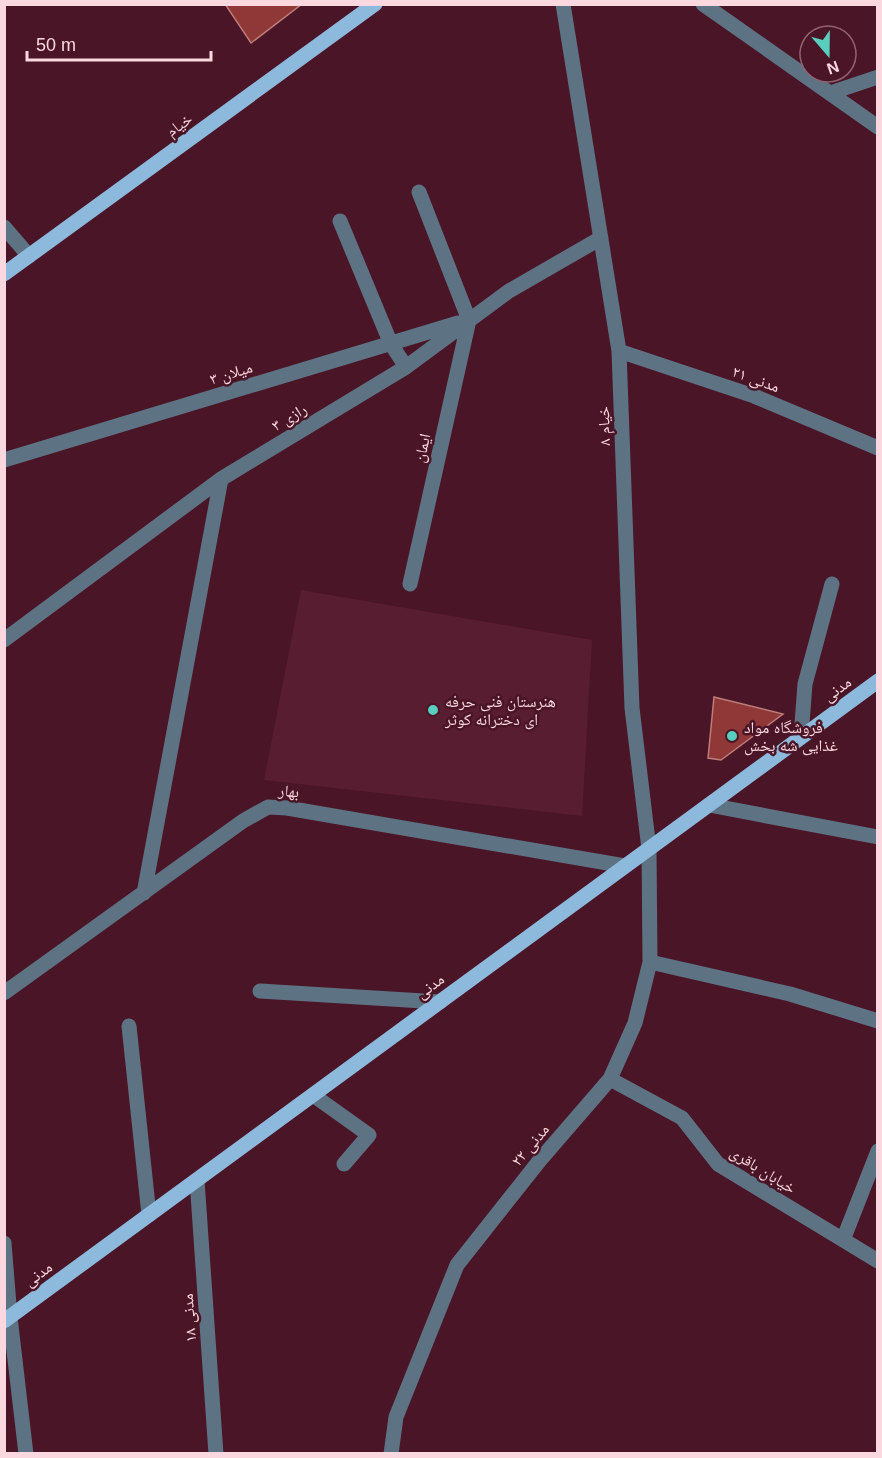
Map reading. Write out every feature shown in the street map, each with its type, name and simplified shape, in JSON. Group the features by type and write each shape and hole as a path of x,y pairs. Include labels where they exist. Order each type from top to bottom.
{"main road":[{"name":"خیام","path":"4,274 375,4"},
{"name":"مدنی","path":"7,1319 878,681"}],"street":[{"name":"خیام ۸","path":"563,4 619,351 632,708 649,849"},
{"path":"704,4 878,127"},
{"path":"830,93 878,77"},
{"path":"419,192 469,320"},
{"path":"340,221 390,344 406,367"},
{"path":"4,227 28,256"},
{"name":"رازی ۳","path":"4,640 221,479 406,367 509,291 601,238"},
{"name":"میلان ۳","path":"4,460 469,320"},
{"name":"ایمان","path":"410,584 469,320"},
{"name":"مدنی ۲۱","path":"619,351 754,396 878,448"},
{"path":"144,893 221,479"},
{"path":"801,737 805,684 832,584"},
{"path":"709,805 878,837"},
{"name":"بهار","path":"4,993 243,821 268,807 286,808 625,866"},
{"name":"مدنی ۲۲","path":"391,1454 396,1417 457,1265 540,1160 610,1079 636,1023 650,962 649,849"},
{"path":"650,962 790,994 878,1020"},
{"path":"260,991 440,1002"},
{"path":"129,1026 149,1215"},
{"name":"خیابان باقری","path":"610,1079 682,1118 718,1164 878,1261"},
{"path":"314,1095 369,1135 344,1164"},
{"path":"843,1240 878,1150"},
{"name":"مدنی ۱۸","path":"197,1180 216,1454"},
{"path":"4,1243 7,1319 26,1454"}],"shaded area":[{"name":"هنرستان فنی حرفه ای دخترانه کوثر","path":"301,590 592,640 582,816 264,780"}],"building":[{"path":"225,4 302,4 251,43"},
{"name":"فروشگاه مواد غذایی شه بخش","path":"714,697 783,714 721,760 708,758"}],"place":[{"name":"هنرستان فنی حرفه ای دخترانه کوثر","path":"433,710"},
{"name":"فروشگاه مواد غذایی شه بخش","path":"732,736"}]}
